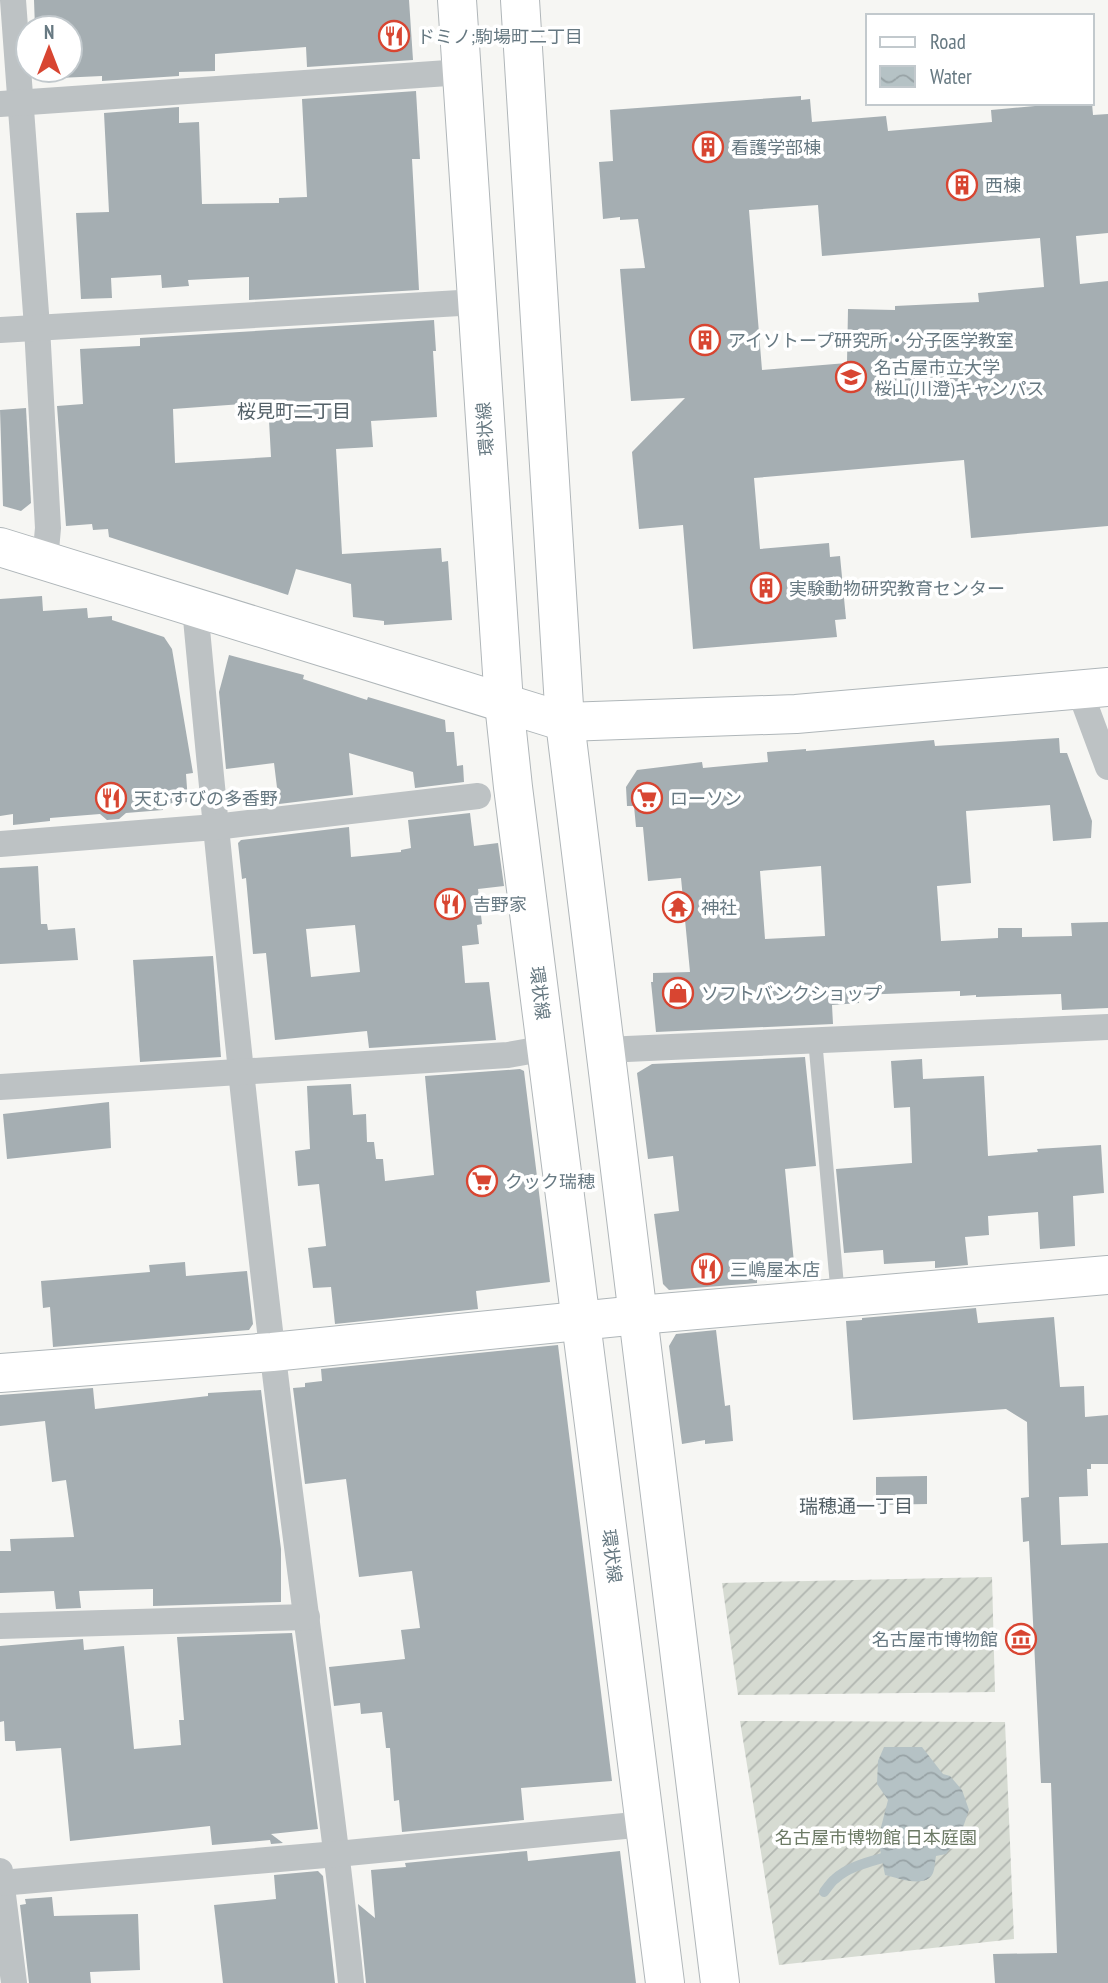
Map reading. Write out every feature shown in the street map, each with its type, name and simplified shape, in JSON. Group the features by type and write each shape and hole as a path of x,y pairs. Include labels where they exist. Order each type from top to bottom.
{"main road":[{"name":"環状線","path":"457,0 504,703 665,1983"},
{"path":"520,0 565,722 720,1983"},
{"path":"0,547 565,722 796,714 1094,688"},
{"path":"0,1373 272,1352 638,1315 1108,1275"}],"street":[{"path":"13,0 10,103 37,327 48,528 45,561"},
{"path":"10,103 462,72"},
{"path":"0,330 477,302"},
{"path":"195,608 240,1070 272,1352 337,1854 351,1983"},
{"path":"1094,688 1108,766"},
{"path":"0,844 215,827 478,796"},
{"path":"605,1050 1108,1027"},
{"path":"0,1087 508,1055 547,1048"},
{"path":"0,1626 307,1618"},
{"path":"13,1983 1,1879 337,1854 645,1824"}],"lane":[{"path":"815,1039 838,1299"}],"green space":[{"path":"992,1577 995,1692 738,1695 722,1583"},
{"name":"名古屋市博物館 日本庭園","path":"740,1721 1005,1722 1014,1939 779,1965"}],"water":[{"path":"884,1747 922,1747 943,1774 950,1776 962,1790 969,1810 960,1836 946,1854 936,1856 933,1873 924,1880 911,1881 885,1875 878,1839 888,1800 877,1784 878,1761"}],"building":[{"path":"34,0 409,0 413,60 307,67 306,47 215,54 215,71 179,72 179,76 102,81 102,76 84,77 84,14 34,14"},
{"path":"416,91 420,159 412,159 419,290 249,300 249,277 188,280 189,286 162,288 161,275 111,278 112,298 81,299 76,213 109,212 104,113 179,107 179,123 199,122 202,204 279,203 279,198 307,197 302,99"},
{"path":"801,96 801,100 810,99 812,122 886,116 888,131 992,122 991,110 1035,105 1092,105 1093,115 1108,114 1108,233 1076,236 1080,284 1108,281 1108,526 971,538 964,460 754,478 760,549 829,543 830,557 840,556 846,619 835,620 837,637 693,649 683,525 639,529 632,452 685,398 631,401 620,269 645,268 638,219 603,219 599,162 613,161 610,110","holes":["818,205 822,256 1040,238 1044,287 978,293 979,302 895,306 895,310 848,309 847,363 762,370 749,210"]},
{"path":"434,320 437,417 371,421 373,447 336,449 342,554 441,548 442,562 448,561 452,620 384,625 384,621 353,617 351,584 296,569 288,595 109,537 108,529 93,530 92,524 66,526 57,406 83,404 80,349 140,346 140,338","holes":["268,402 271,457 175,463 173,409"]},
{"path":"26,408 31,503 21,511 3,506 0,410"},
{"path":"42,596 43,611 87,608 88,618 112,616 112,620 164,637 172,649 193,773 186,774 188,802 163,804 163,810 126,813 119,819 107,820 100,814 50,818 50,821 13,825 13,814 0,816 0,599"},
{"path":"229,655 304,675 303,679 367,700 368,697 445,720 446,732 454,732 457,766 463,765 464,782 415,788 413,772 349,753 353,795 279,804 274,763 226,769 219,692"},
{"path":"1059,738 1060,753 1067,753 1092,821 1091,838 1053,841 1050,805 966,811 971,883 937,886 941,941 998,938 998,928 1022,928 1022,937 1072,936 1071,923 1108,922 1108,1008 1062,1010 1061,994 976,997 960,996 960,991 859,995 859,1003 832,1005 833,1024 656,1032 651,982 653,973 690,972 681,878 648,881 643,827 636,827 634,806 627,806 626,787 637,770 702,762 703,768 768,762 767,752 934,740 935,746","holes":["821,866 825,936 765,939 760,871"]},
{"path":"470,813 474,846 498,843 504,886 478,889 482,924 477,925 479,944 462,946 465,983 489,982 496,1040 369,1048 367,1031 275,1040 266,953 253,954 246,878 242,879 238,843 241,840 349,827 351,857 401,852 411,848 408,820","holes":["355,925 360,972 311,977 306,929"]},
{"path":"38,866 41,924 47,924 48,930 75,928 78,960 0,964 0,868"},
{"path":"213,956 221,1057 140,1062 133,960"},
{"path":"805,1057 816,1166 785,1169 795,1273 757,1277 757,1283 669,1290 663,1284 654,1214 679,1211 673,1156 648,1159 637,1073 652,1064"},
{"path":"922,1059 923,1079 984,1076 988,1156 1038,1152 1037,1149 1101,1145 1104,1193 1073,1196 1075,1246 1040,1249 1038,1212 988,1216 989,1235 965,1237 968,1265 935,1268 935,1261 884,1264 883,1250 844,1253 836,1169 912,1163 910,1107 894,1108 891,1061"},
{"path":"520,1069 524,1071 550,1282 476,1291 478,1309 335,1324 331,1287 313,1288 308,1248 326,1246 319,1184 298,1186 295,1151 310,1149 307,1086 351,1084 353,1115 366,1114 367,1142 374,1142 376,1159 383,1159 385,1181 434,1175 425,1076"},
{"path":"109,1102 111,1148 7,1159 3,1114"},
{"path":"185,1262 186,1276 247,1271 253,1324 249,1330 53,1347 50,1307 43,1308 41,1281 150,1272 149,1265"},
{"path":"976,1308 978,1323 1054,1317 1060,1387 1084,1386 1085,1417 1108,1415 1108,1464 1091,1464 1091,1469 1087,1469 1088,1496 1059,1497 1061,1545 1108,1543 1108,1983 995,1983 993,1954 1057,1953 1051,1783 1041,1783 1029,1541 1023,1542 1021,1498 1029,1497 1027,1422 1006,1409 853,1420 846,1321"},
{"path":"716,1330 725,1406 730,1405 733,1441 705,1444 705,1440 682,1444 669,1346 676,1334"},
{"path":"558,1345 612,1781 521,1788 524,1820 402,1832 399,1800 394,1801 390,1748 386,1748 382,1712 361,1714 360,1703 334,1706 329,1667 405,1659 401,1630 420,1628 412,1571 359,1577 346,1479 305,1484 293,1388 322,1381 321,1369"},
{"path":"93,1388 95,1409 208,1396 208,1393 261,1390 281,1549 281,1602 153,1606 153,1589 79,1591 81,1608 56,1609 54,1591 0,1593 0,1551 11,1551 10,1539 74,1537 66,1480 52,1482 45,1421 0,1426 0,1395"},
{"path":"927,1476 927,1504 876,1505 876,1477"},
{"path":"292,1633 318,1829 271,1834 283,1843 271,1844 270,1840 212,1845 210,1826 70,1841 61,1748 16,1751 15,1741 5,1741 4,1721 0,1722 0,1646 83,1639 84,1650 124,1646 134,1749 181,1745 179,1720 184,1720 177,1637"},
{"path":"527,1851 528,1861 620,1851 636,1983 366,1983 358,1904 375,1918 371,1870 406,1867 405,1863"},
{"path":"318,1871 323,1876 335,1983 223,1983 214,1905 276,1899 274,1875"},
{"path":"52,1897 54,1916 138,1914 140,1970 90,1972 91,1983 29,1983 20,1905 26,1904 25,1899"}],"waterway":[{"path":"824,1892 848,1870 893,1855"}],"place":[{"name":"ドミノ;駒場町二丁目","path":"394,36"},
{"name":"看護学部棟","path":"708,147"},
{"name":"西棟","path":"962,185"},
{"name":"アイソトープ研究所・分子医学教室","path":"705,340"},
{"name":"名古屋市立大学 桜山(川澄)キャンパス","path":"851,377"},
{"name":"実験動物研究教育センター","path":"766,588"},
{"name":"天むすびの多香野","path":"111,798"},
{"name":"ローソン","path":"647,798"},
{"name":"吉野家","path":"450,904"},
{"name":"神社","path":"678,907"},
{"name":"ソフトバンクショップ","path":"678,993"},
{"name":"クック瑞穂","path":"482,1181"},
{"name":"三嶋屋本店","path":"707,1269"},
{"name":"名古屋市博物館","path":"1021,1639"}],"district":[{"name":"桜見町二丁目","path":"294,411"},
{"name":"瑞穂通一丁目","path":"856,1506"}]}
